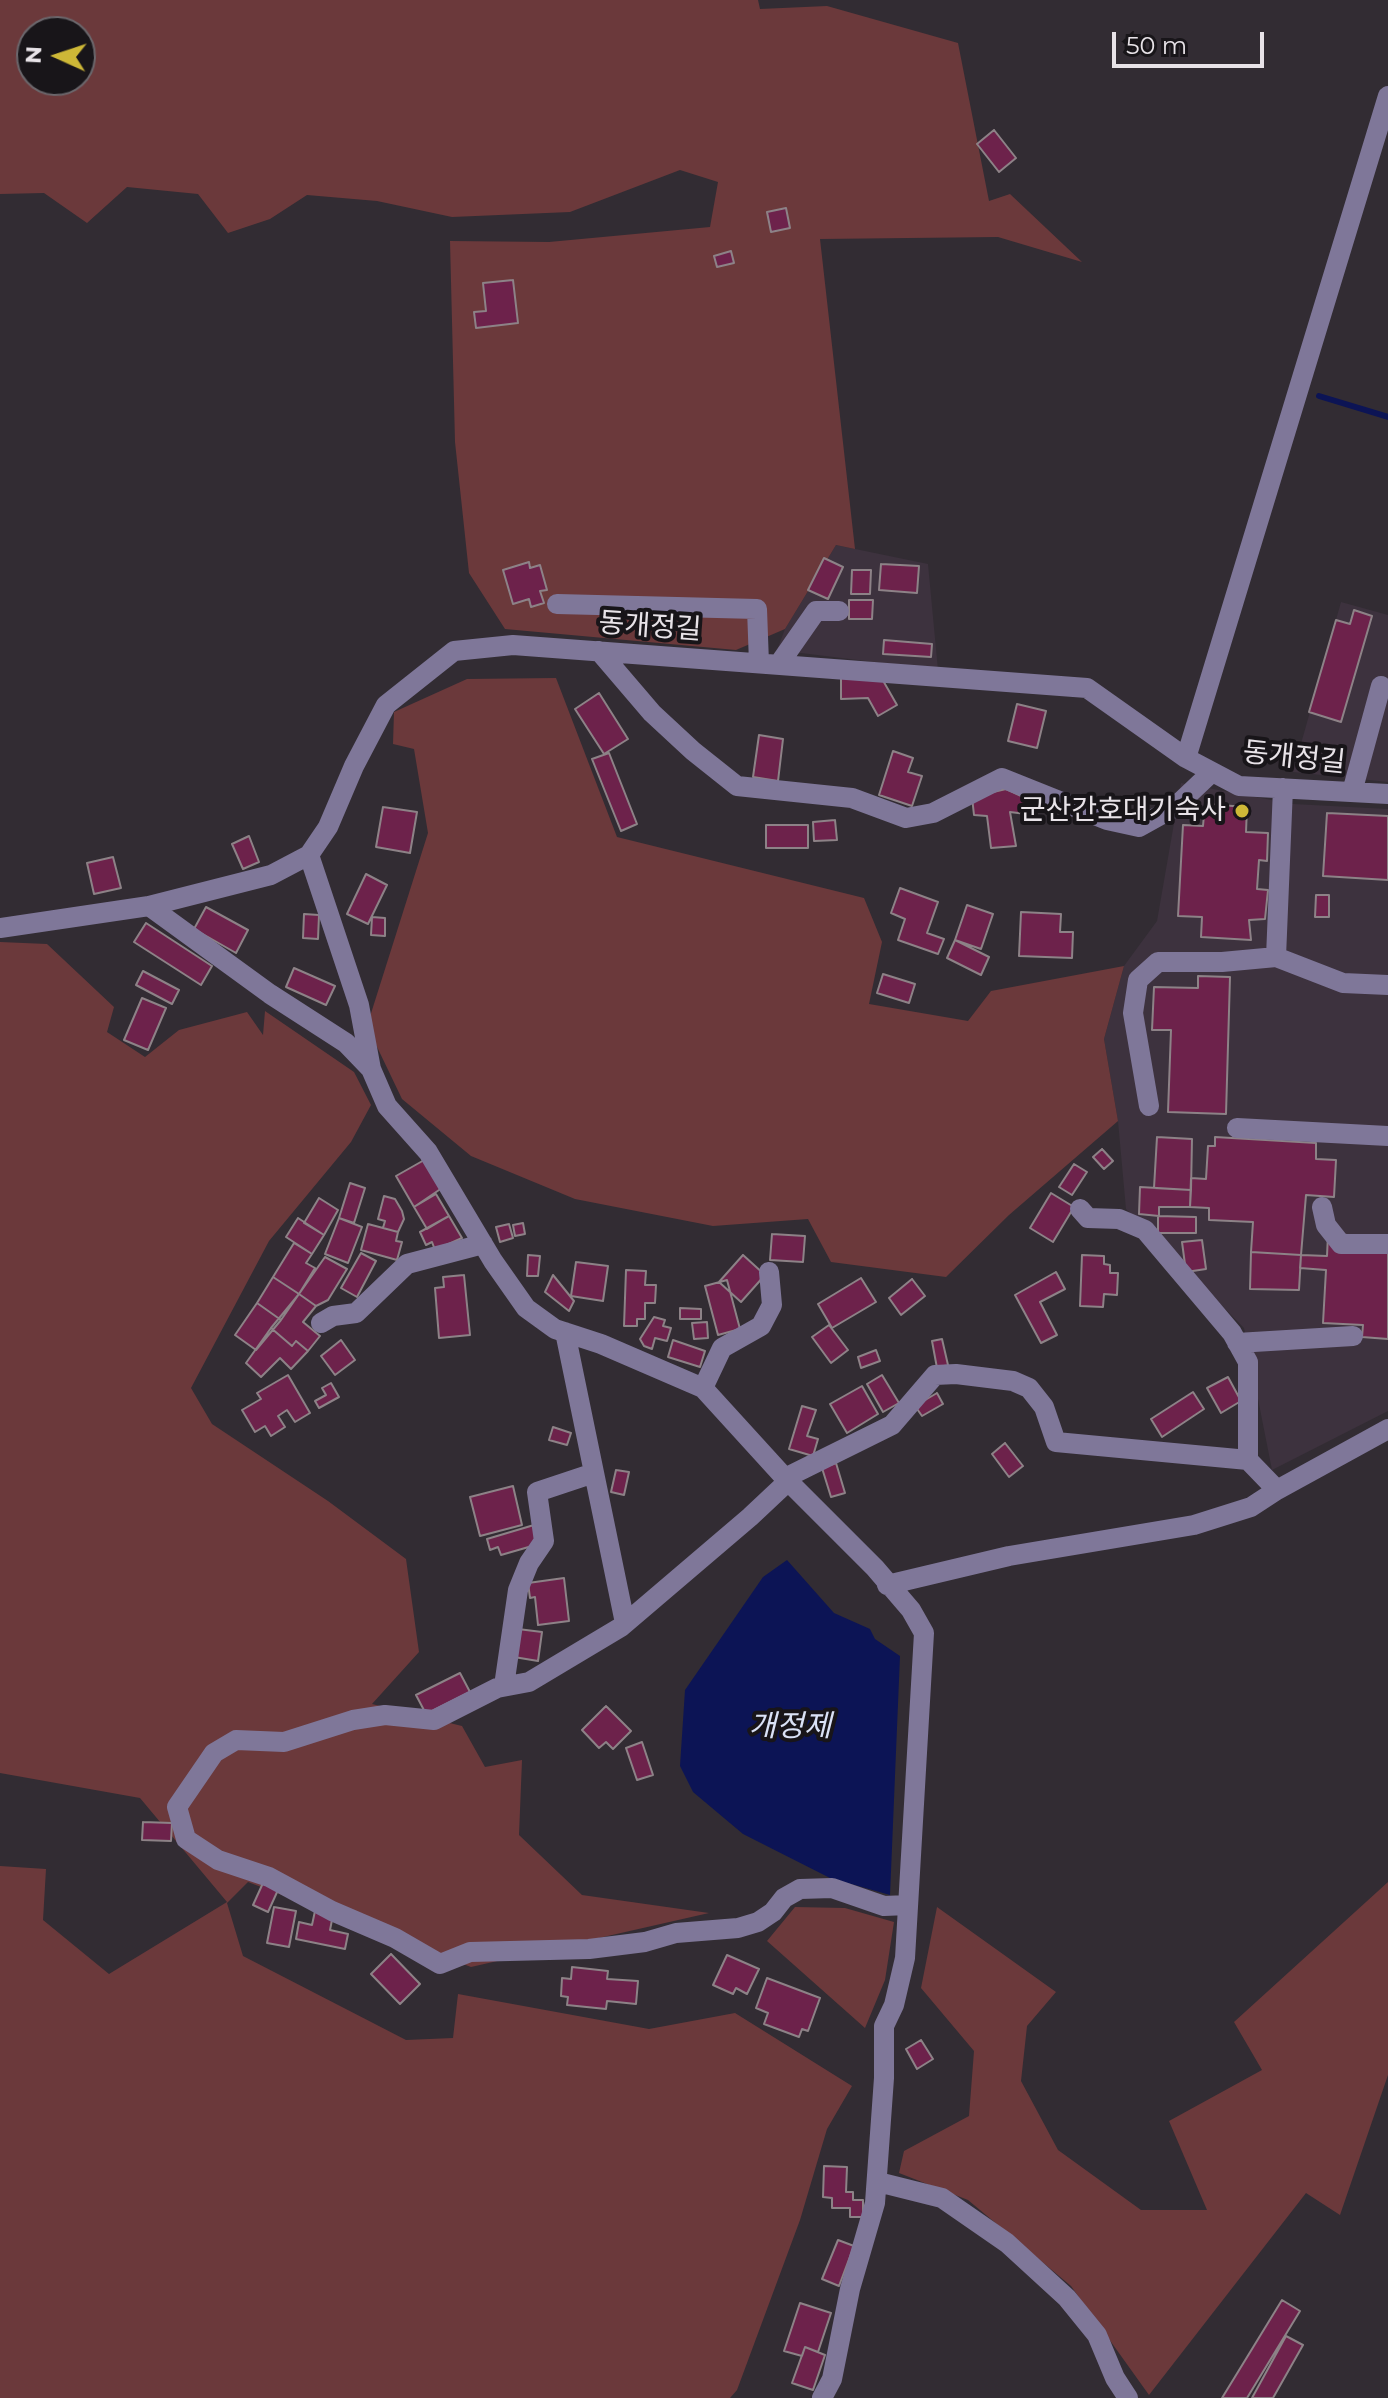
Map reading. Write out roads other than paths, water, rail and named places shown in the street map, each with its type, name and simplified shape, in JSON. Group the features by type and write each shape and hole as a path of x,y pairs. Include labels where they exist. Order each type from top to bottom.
{"street":[{"path":"1186,758 1388,96"},
{"path":"557,604 757,609 769,663"},
{"path":"769,663 816,611 839,611"},
{"name":"동개정길","path":"0,928 149,906 271,875 309,855 328,827 354,766 386,705 454,651 513,645 1087,688 1186,758 1239,786 1388,794"},
{"path":"599,651 652,713 737,786 852,798 906,818 933,813 1002,778 1107,820 1139,827 1175,807 1212,772"},
{"path":"1352,792 1381,686"},
{"path":"1276,957 1283,788"},
{"path":"309,855 359,1005 371,1069 387,1106 428,1152 526,1308 565,1332 703,1388 785,1478 847,1537 911,1610 924,1633 903,1973 884,2026 878,2182 850,2289 832,2379 822,2398"},
{"path":"149,906 270,994 346,1043 371,1069"},
{"path":"1149,1106 1133,1013 1138,980 1158,962 1222,962 1276,957 1343,983 1388,985"},
{"path":"1237,1128 1388,1136"},
{"path":"1322,1207 1326,1225 1341,1244 1388,1244"},
{"path":"1080,1209 1088,1218 1119,1219 1145,1230 1237,1343 1248,1362 1248,1460"},
{"path":"321,1323 333,1316 356,1313 407,1264 483,1244"},
{"path":"703,1388 722,1348 761,1326 772,1305 769,1272"},
{"path":"565,1332 625,1623"},
{"path":"1237,1343 1353,1336"},
{"path":"908,1905 884,1906 832,1888 800,1889 784,1898 766,1917 738,1928 676,1933 645,1942 589,1949 470,1952 440,1964 395,1938 332,1911 269,1877 218,1860 186,1839 177,1807 214,1753 236,1740 284,1742 353,1720 385,1715 434,1720 504,1686 529,1682 625,1623 750,1517 783,1486 785,1478 892,1425 935,1375 988,1377 1029,1388 1044,1407 1056,1442 1248,1460 1277,1490"},
{"path":"887,1585 1009,1556 1194,1525 1251,1507 1388,1429"},
{"path":"504,1686 518,1590 529,1563 544,1541 537,1492 594,1473"},
{"path":"878,2182 942,2198 1007,2243 1067,2298 1097,2335 1115,2378 1128,2398"}],"water":[{"name":"개정제","path":"787,1560 834,1613 870,1629 875,1639 900,1656 890,1895 830,1878 743,1834 693,1792 680,1766 685,1690 763,1577"}],"waterway":[{"path":"1319,396 1388,417"}],"place":[{"name":"군산간호대기숙사","path":"1242,811"}]}
